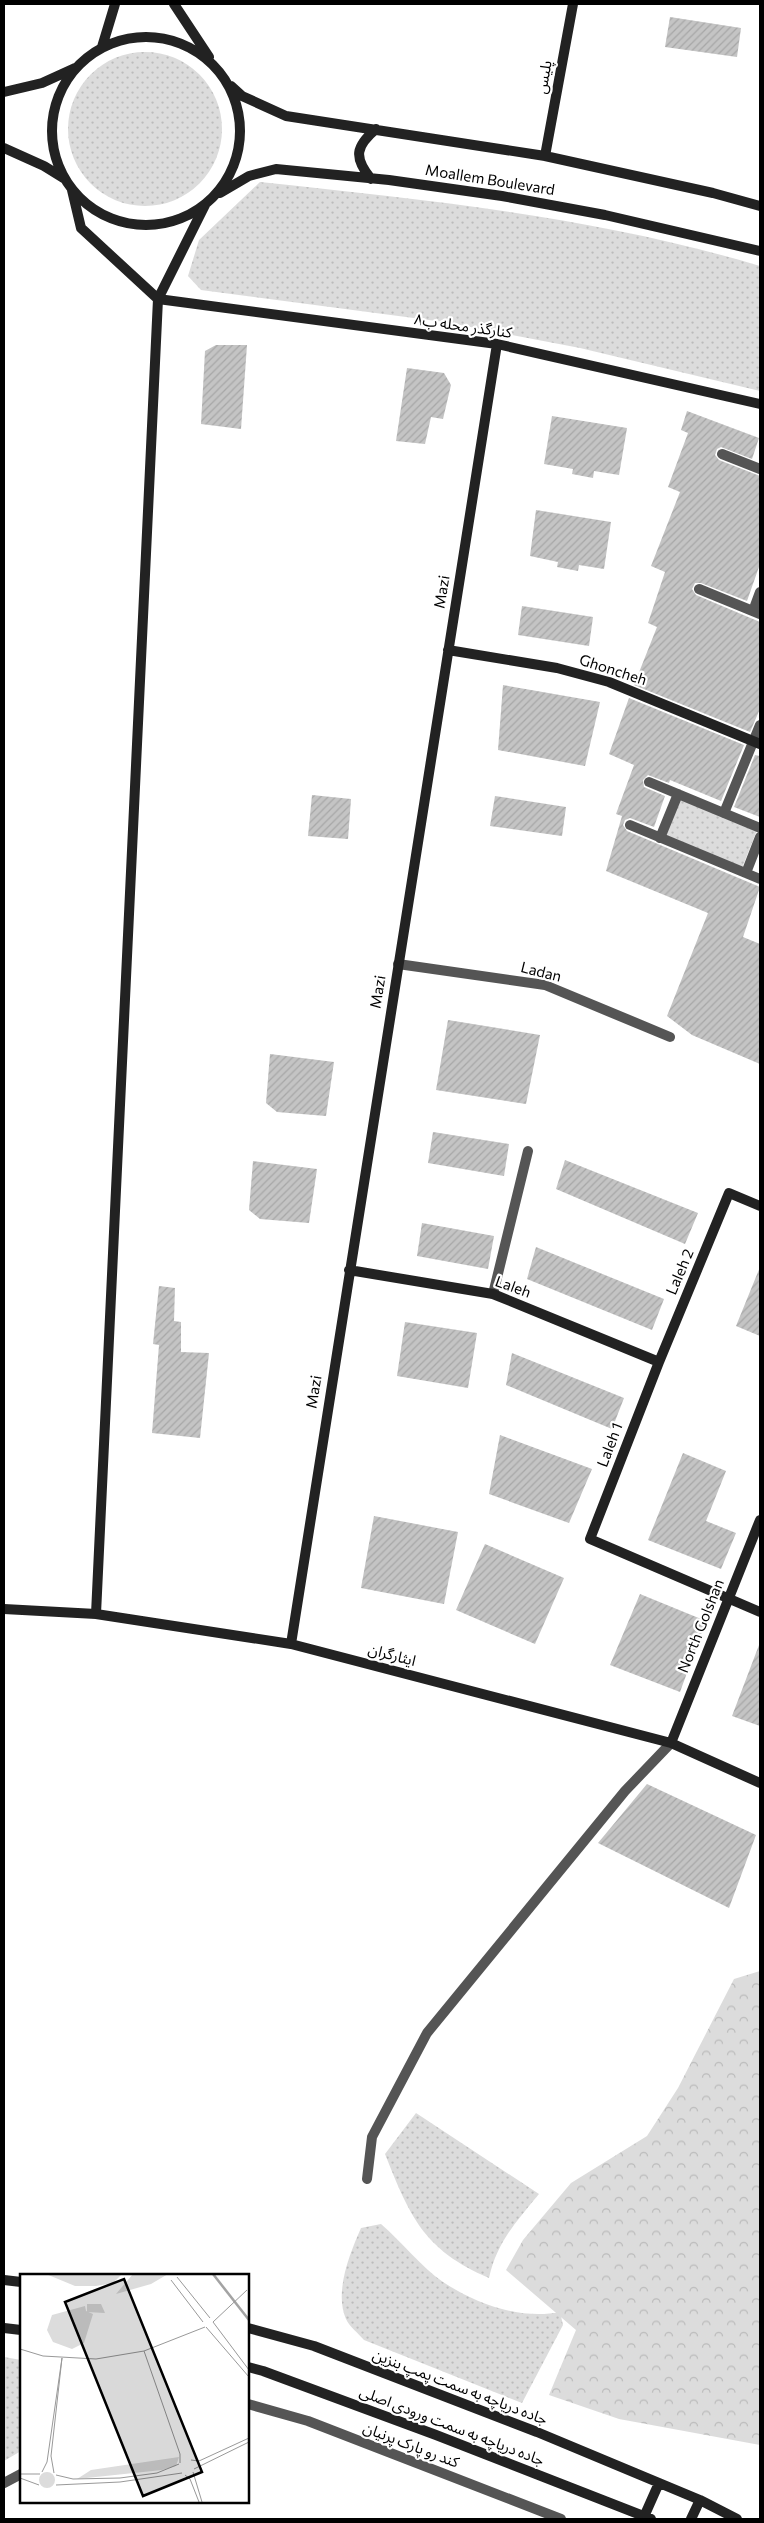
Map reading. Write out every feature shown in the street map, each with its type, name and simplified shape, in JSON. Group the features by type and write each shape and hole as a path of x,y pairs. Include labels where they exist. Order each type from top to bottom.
{"street":[{"path":"102,47 115,4"},
{"path":"174,4 214,65 229,84 238,106 239,153 230,175 216,195 206,205 180,220 151,225 121,222 94,210 72,190 55,157 51,134 54,110 62,87 76,68 102,47 133,38 149,36 172,40 195,50 214,65"},
{"name":"پلیس","path":"546,156 573,4"},
{"path":"4,92 42,83 76,68"},
{"name":"Moallem Boulevard","path":"229,84 242,96 286,116 376,128 546,156 713,193 760,206"},
{"path":"371,178 360,166 358,156 364,140 376,128"},
{"path":"4,148 36,162 65,179"},
{"name":"Moallem Boulevard","path":"216,195 249,176 276,170 371,178 530,201 605,215 760,250"},
{"path":"72,190 80,228 158,299"},
{"path":"96,1614 158,299 206,205"},
{"name":"کنارگذر محله ب۸","path":"158,299 497,344 760,404"},
{"name":"Mazi","path":"291,1644 497,344"},
{"path":"722,454 760,469"},
{"path":"699,589 756,612 760,592"},
{"name":"Ghoncheh","path":"448,650 557,668 610,682 757,742"},
{"path":"724,813 757,742 760,725"},
{"path":"649,782 760,828"},
{"path":"660,838 678,794"},
{"path":"630,825 760,879"},
{"path":"746,873 760,837"},
{"name":"Ladan","path":"398,964 545,985 670,1037"},
{"path":"493,1294 528,1151"},
{"name":"Laleh 2","path":"658,1362 729,1193 760,1206"},
{"name":"Laleh","path":"349,1270 493,1294 658,1362"},
{"name":"Laleh 1","path":"658,1362 590,1539 728,1598"},
{"name":"North Golshan","path":"670,1743 760,1520"},
{"path":"728,1598 760,1612"},
{"name":"ایثارگران","path":"4,1609 96,1614 291,1644 670,1743 760,1783"},
{"path":"367,2179 372,2137 427,2033 625,1791 670,1743"},
{"path":"4,2280 20,2282"},
{"path":"4,2328 20,2330"},
{"name":"جاده دریاچه به سمت پمپ بنزین","path":"249,2328 324,2350 537,2432 700,2500 737,2519"},
{"name":"جاده دریاچه به سمت ورودی اصلی","path":"249,2368 263,2371 436,2434 646,2518"},
{"name":"کند رو پارک پرنیان","path":"249,2404 308,2421 561,2519"},
{"path":"4,2482 20,2474"},
{"path":"646,2518 659,2483"},
{"path":"691,2519 700,2500"}],"green space":[{"path":"145,52 175,57 200,74 217,99 222,129 217,159 200,184 175,201 145,206 115,201 90,184 73,159 68,129 73,99 90,74 115,57"},
{"path":"260,182 512,212 637,235 699,249 760,266 760,391 580,348 444,322 201,290 188,276 199,240"},
{"path":"680,798 757,830 742,868 665,836"},
{"path":"760,1971 760,2445 619,2419 549,2395 576,2330 506,2270 523,2240 571,2183 647,2136 678,2088 734,1979"},
{"path":"416,2113 539,2194 515,2223 502,2243 489,2278 449,2256 434,2243 412,2214 403,2196 385,2154"},
{"path":"381,2224 435,2276 470,2297 515,2312 545,2314 560,2312 563,2325 522,2403 364,2340 349,2324 343,2308 342,2297 348,2261 361,2228"},
{"path":"4,2357 20,2360 20,2452 4,2461"}],"building":[{"path":"670,17 741,28 737,57 665,47"},
{"path":"216,345 247,345 241,429 201,424 205,351"},
{"path":"407,368 444,373 451,385 443,419 431,417 425,444 396,441"},
{"path":"687,411 759,438 752,459 721,447 717,449 715,455 719,460 760,476 760,564 747,601 701,583 695,583 692,589 696,595 760,622 760,709 750,732 634,685 657,627 648,623 665,572 651,566 680,492 668,487 688,433 681,430"},
{"path":"552,416 627,428 619,475 594,471 593,478 572,474 573,469 544,464"},
{"path":"536,510 611,522 604,569 579,565 578,571 557,567 558,562 530,556"},
{"path":"522,606 593,617 589,646 518,635"},
{"path":"503,685 600,702 585,766 498,750"},
{"path":"629,698 744,745 721,801 670,780 669,783 648,775 643,780 644,787 665,796 654,827 630,818 625,820 623,825 627,831 760,887 743,937 760,944 760,1064 692,1035 667,1016 708,913 606,871 622,816 616,814 634,765 609,754"},
{"path":"755,755 760,756 760,817 734,807"},
{"path":"312,795 351,799 348,839 308,836"},
{"path":"495,796 566,807 562,836 490,826"},
{"path":"448,1020 540,1035 526,1104 436,1090"},
{"path":"270,1054 334,1062 326,1116 277,1112 266,1103"},
{"path":"433,1132 509,1144 504,1176 428,1163"},
{"path":"565,1160 698,1213 685,1244 556,1189"},
{"path":"253,1161 317,1169 309,1223 260,1219 249,1210"},
{"path":"422,1223 494,1236 488,1269 417,1256"},
{"path":"536,1247 664,1299 652,1330 527,1279"},
{"path":"760,1267 760,1336 736,1326"},
{"path":"159,1286 175,1288 174,1321 181,1322 181,1352 209,1353 200,1438 152,1433 159,1345 153,1344"},
{"path":"405,1322 477,1333 468,1388 397,1376"},
{"path":"512,1353 624,1398 612,1429 506,1385"},
{"path":"500,1435 592,1469 569,1523 489,1494"},
{"path":"683,1453 726,1471 706,1521 736,1533 721,1569 648,1540"},
{"path":"374,1516 458,1532 444,1604 361,1588"},
{"path":"485,1544 564,1578 535,1644 456,1610"},
{"path":"640,1594 706,1621 680,1692 610,1665"},
{"path":"760,1646 760,1726 732,1716"},
{"path":"647,1784 756,1835 729,1908 598,1843"}]}
